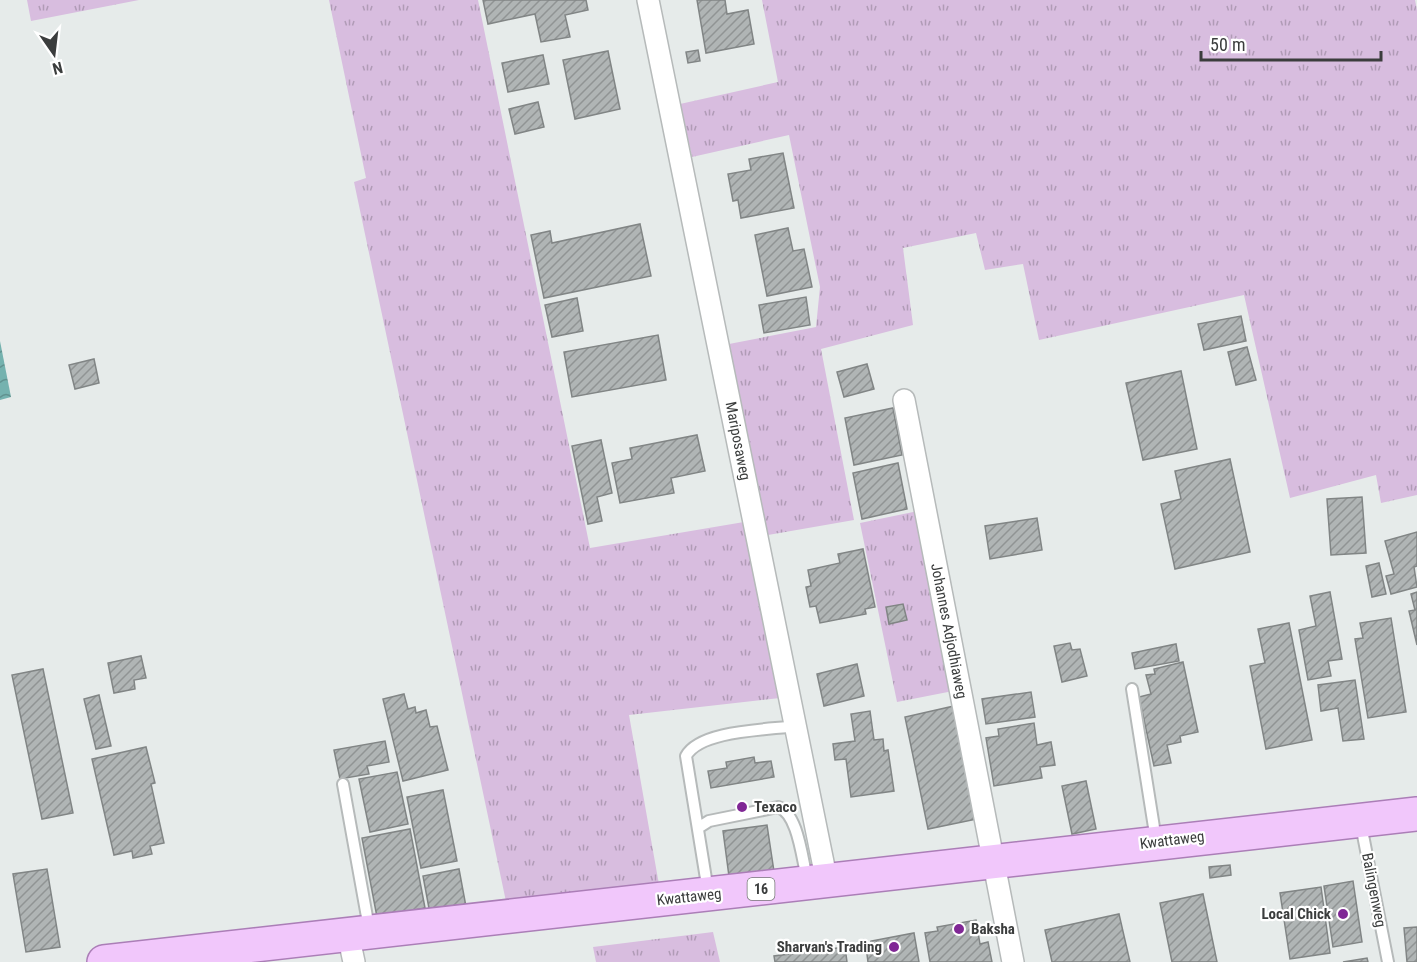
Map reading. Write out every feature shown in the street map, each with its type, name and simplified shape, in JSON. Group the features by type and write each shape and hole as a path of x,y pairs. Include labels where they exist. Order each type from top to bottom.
{"main road":[{"name":"Kwattaweg","path":"104,962 357,942 709,895 1156,842 1417,814"}],"street":[{"name":"Mariposaweg","path":"648,0 796,726 818,883"},
{"name":"Johannes Adjodhiaweg","path":"904,400 1013,962"}],"lane":[{"path":"1132,689 1156,842"},
{"path":"709,895 686,756 690,748 713,737 796,726"},
{"path":"343,784 357,942"},
{"path":"698,828 709,821 778,807 784,809 792,818 818,883"},
{"name":"Balingenweg","path":"1360,819 1388,962"}],"green space":[{"path":"27,0 139,0 31,21"},
{"path":"329,0 478,0 590,548 744,522 780,698 629,715 661,896 508,911 354,182 366,178"},
{"path":"762,0 1415,0 1417,10 1417,495 1381,503 1376,475 1290,498 1244,295 1039,340 1023,264 985,270 976,233 903,248 913,325 821,349 854,520 768,535 729,344 816,327 820,287 789,135 692,157 680,104 778,82"},
{"path":"918,511 953,691 897,702 860,523"},
{"path":"713,932 720,962 596,962 593,947"}],"water":[{"path":"0,341 11,397 0,400"}],"building":[{"path":"483,0 586,0 588,10 565,15 570,37 541,42 535,14 488,24"},
{"path":"697,0 725,0 727,14 748,10 754,44 706,53"},
{"path":"698,50 700,61 688,63 686,52"},
{"path":"608,51 620,109 575,119 563,60"},
{"path":"543,55 549,84 508,92 502,63"},
{"path":"538,102 544,127 515,134 509,109"},
{"path":"783,153 794,208 741,218 738,200 733,201 728,174 751,170 749,159"},
{"path":"640,224 651,276 544,298 531,235 550,231 552,243"},
{"path":"788,228 793,251 804,249 812,287 767,296 755,235"},
{"path":"806,297 810,325 764,333 759,305"},
{"path":"577,298 583,331 552,337 545,305"},
{"path":"1241,316 1246,341 1204,350 1198,324"},
{"path":"658,335 666,380 572,397 564,352"},
{"path":"1247,347 1256,380 1236,385 1228,352"},
{"path":"94,359 99,383 75,389 69,365"},
{"path":"867,364 874,389 844,397 837,372"},
{"path":"1181,371 1197,449 1143,460 1126,383"},
{"path":"893,408 902,455 854,465 845,418"},
{"path":"697,435 705,471 671,478 674,493 620,503 612,463 632,459 630,448"},
{"path":"601,440 612,493 597,497 602,521 588,524 572,446"},
{"path":"1230,459 1250,552 1175,569 1161,504 1181,499 1175,471"},
{"path":"898,463 907,509 862,519 853,473"},
{"path":"1362,497 1366,553 1331,555 1327,499"},
{"path":"1037,518 1042,550 990,559 985,526"},
{"path":"1417,532 1417,566 1414,567 1417,587 1391,594 1386,576 1394,574 1385,541"},
{"path":"863,549 875,607 865,609 866,614 820,623 816,606 810,607 806,587 811,586 808,570 840,563 838,554"},
{"path":"1379,563 1386,594 1372,597 1366,566"},
{"path":"1330,592 1342,659 1328,661 1331,676 1308,680 1299,630 1316,626 1310,596"},
{"path":"1417,592 1417,645 1409,611 1415,610 1411,594"},
{"path":"903,604 907,620 889,624 886,607"},
{"path":"1391,618 1406,712 1368,718 1355,639 1363,638 1360,623"},
{"path":"1289,623 1312,740 1266,749 1250,666 1265,663 1258,629"},
{"path":"1070,643 1072,650 1080,649 1087,676 1062,682 1054,646"},
{"path":"1176,644 1179,661 1135,669 1132,653"},
{"path":"141,656 146,678 134,680 135,689 114,693 108,663"},
{"path":"1183,662 1198,732 1180,736 1181,742 1167,745 1171,763 1154,766 1139,697 1151,694 1146,675 1155,674 1154,669"},
{"path":"857,664 864,696 824,706 817,674"},
{"path":"43,669 73,813 42,819 12,675"},
{"path":"1355,680 1364,739 1343,741 1338,708 1321,711 1318,685"},
{"path":"1031,692 1035,717 986,724 982,699"},
{"path":"404,694 408,709 415,707 416,713 426,710 430,727 437,726 448,770 403,781 383,699"},
{"path":"99,695 111,746 96,749 84,699"},
{"path":"954,706 977,819 928,829 905,717"},
{"path":"870,711 874,740 883,739 884,751 888,750 894,791 851,797 846,759 835,760 833,744 855,741 851,714"},
{"path":"1034,723 1037,745 1051,742 1055,765 1040,767 1042,778 994,786 986,738 999,736 998,729"},
{"path":"385,741 389,762 367,766 369,774 340,779 334,750"},
{"path":"146,747 155,783 151,784 164,843 150,846 152,854 133,858 132,851 114,855 92,759"},
{"path":"754,757 755,763 771,761 774,777 711,788 708,771 727,768 726,762"},
{"path":"397,772 408,824 370,832 359,779"},
{"path":"1086,781 1096,829 1072,834 1062,786"},
{"path":"443,790 457,861 421,868 407,797"},
{"path":"767,825 775,878 730,884 723,831"},
{"path":"410,829 425,908 377,917 362,838"},
{"path":"1230,865 1231,875 1210,878 1209,867"},
{"path":"47,869 60,947 26,952 13,874"},
{"path":"459,869 467,912 431,919 423,876"},
{"name":"Local Chick","path":"1353,881 1362,942 1333,947 1324,886"},
{"path":"1321,887 1330,953 1290,959 1280,893"},
{"path":"1203,894 1217,962 1172,962 1160,903"},
{"path":"1119,914 1130,962 1052,962 1045,930"},
{"path":"976,920 980,944 988,942 992,962 930,962 925,933 938,931 937,927"},
{"path":"1417,927 1417,962 1407,962 1404,928"},
{"path":"914,933 919,962 868,962 866,947 871,946 871,941"},
{"path":"845,947 847,962 775,962 774,956"},
{"path":"1367,958 1368,962 1343,962"}],"place":[{"name":"Texaco","path":"742,807"},
{"name":"Local Chick","path":"1343,914"},
{"name":"Baksha","path":"959,929"},
{"name":"Sharvan's Trading","path":"894,947"}]}
